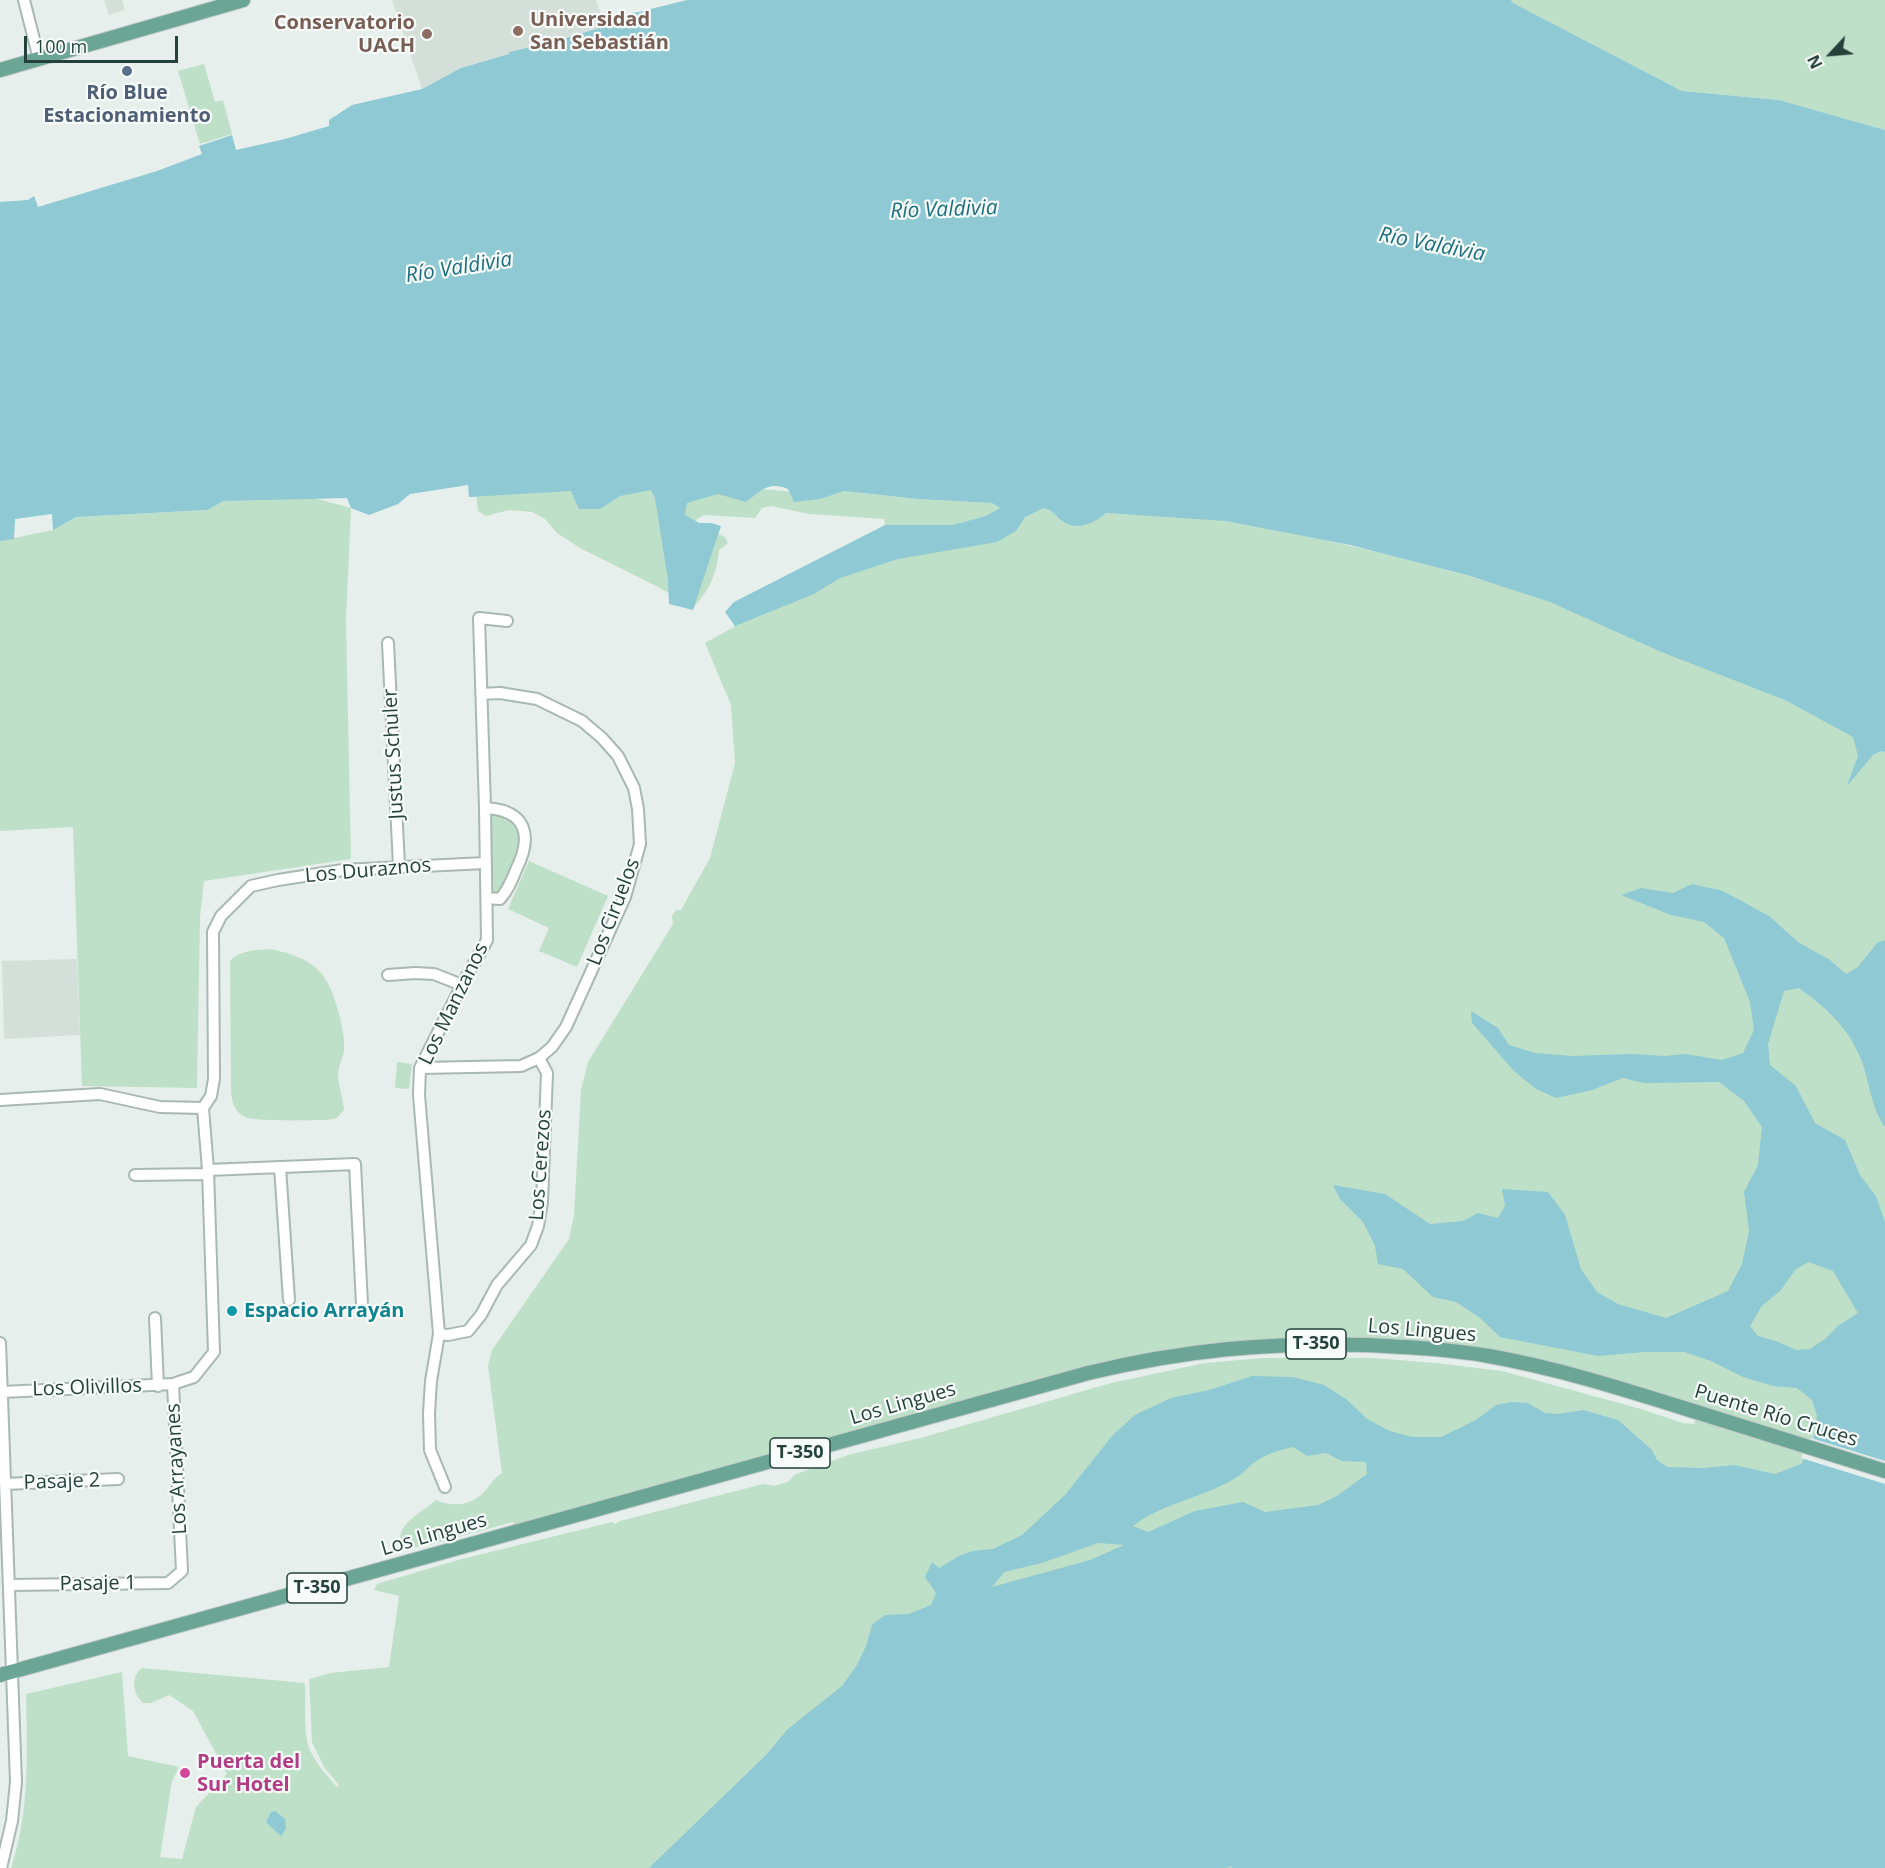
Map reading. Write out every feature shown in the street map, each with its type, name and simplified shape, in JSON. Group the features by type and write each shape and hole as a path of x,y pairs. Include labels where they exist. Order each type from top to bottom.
{"main road":[{"path":"0,70 211,4 243,0"},
{"name":"Los Lingues","path":"6,1674 1088,1373 1186,1353 1286,1344 1420,1347 1486,1356 1552,1369 1654,1399"},
{"name":"Puente Río Cruces","path":"1654,1399 1885,1471"}],"street":[{"path":"24,0 39,59"},
{"name":"Los Manzanos","path":"445,1487 430,1450 429,1413 439,1334 419,1095 420,1068 487,940 479,618 507,621"},
{"name":"Justus Schuler","path":"388,643 399,866"},
{"name":"Los Ciruelos","path":"481,694 500,693 537,699 582,721 618,756 634,788 638,809 640,844 625,897 566,1027 552,1047 539,1058"},
{"path":"485,808 497,808 511,814 524,826 526,842 524,855 506,892 500,898 487,898"},
{"name":"Los Duraznos","path":"251,886 343,870 485,863"},
{"name":"Los Arrayanes","path":"182,1571 173,1384 194,1377 214,1352 208,1172 203,1108 211,1096 214,1079 213,932 221,916 251,886"},
{"path":"388,975 415,972 434,974 462,985"},
{"path":"420,1068 520,1066 539,1058"},
{"name":"Los Cerezos","path":"439,1334 448,1335 468,1331 481,1315 497,1285 531,1245 538,1226 542,1202 547,1073 539,1058"},
{"path":"0,1100 100,1094 160,1107 203,1108"},
{"path":"135,1175 355,1164 362,1304"},
{"path":"280,1167 288,1300"},
{"path":"155,1318 158,1386"},
{"path":"0,1343 9,1585 6,1674 16,1782 12,1821 1,1868"},
{"name":"Los Olivillos","path":"2,1392 173,1384"},
{"name":"Pasaje 2","path":"5,1484 118,1479"},
{"name":"Pasaje 1","path":"9,1585 168,1583 182,1571"}],"shaded area":[{"path":"104,0 122,0 125,10 109,15"},
{"name":"Universidad San Sebastián","path":"392,0 596,0 604,24 599,28 560,40 509,52 509,54 461,68 422,89"},
{"path":"77,959 80,1035 4,1039 2,961"}],"green space":[{"path":"1512,0 1885,0 1885,130 1779,100 1682,91 1510,2"},
{"path":"204,64 215,102 223,100 232,134 200,144 178,71"},
{"path":"632,478 832,495 844,491 917,499 992,503 1017,511 1044,508 1055,512 1101,516 1106,513 1198,517 1319,539 1438,568 1573,607 1785,700 1885,747 1885,1428 1643,1868 11,1868 22,1825 26,1782 26,1694 122,1672 128,1756 179,1767 172,1781 160,1857 182,1859 196,1807 227,1774 193,1711 169,1695 151,1703 143,1703 134,1685 136,1676 142,1668 305,1683 308,1744 319,1765 338,1788 338,1784 324,1767 312,1742 309,1679 331,1673 389,1667 399,1596 374,1590 377,1584 458,1560 612,1522 615,1524 763,1484 774,1486 788,1482 794,1475 848,1455 924,1437 1111,1383 1205,1363 1263,1358 1372,1358 1502,1371 1641,1409 1683,1423 1694,1424 1699,1411 1423,1346 1193,1353 514,1526 513,1522 429,1545 403,1549 400,1541 401,1533 416,1515 436,1500 448,1504 471,1501 482,1494 502,1473 488,1366 492,1350 569,1239 574,1215 581,1090 588,1062 673,924 672,916 676,910 681,910 710,858 735,763 731,705 705,643 734,627 735,619 895,525 885,525 884,519 809,514 771,506 762,508 755,518 704,515 696,520 700,527 725,537 728,543 719,550 712,580 694,607 580,548 557,533 545,519 532,512 509,510 486,516 478,511 476,494"},
{"path":"314,498 351,508 346,620 351,859 204,881 200,917 197,1088 82,1086 73,827 0,831 0,541 53,530 76,517 207,510 224,501"},
{"path":"490,813 512,819 522,835 522,845 515,866 500,894 493,893"},
{"path":"529,861 608,896 577,967 539,951 549,928 508,909"},
{"path":"271,949 309,962 324,977 335,999 344,1037 343,1054 338,1073 344,1110 337,1118 328,1120 252,1119 236,1110 233,1103 230,961 243,953"},
{"path":"397,1062 412,1064 409,1089 395,1088"}],"water":[{"name":"Río Valdivia","path":"687,0 1512,0 1511,2 1682,91 1779,100 1885,130 1885,752 1881,751 1873,755 1847,786 1858,756 1853,737 1785,700 1659,651 1550,602 1470,576 1350,545 1226,521 1106,513 1091,523 1075,526 1064,522 1044,508 1025,517 1016,531 997,542 898,559 840,578 814,594 735,626 725,612 734,602 885,525 953,525 986,516 1000,508 992,503 917,499 844,491 820,499 794,502 788,489 775,486 765,488 746,502 718,494 687,503 685,515 699,523 721,526 693,610 669,604 668,580 655,498 651,490 620,496 600,509 579,509 571,491 469,497 468,485 410,494 398,504 369,515 351,508 347,498 224,501 207,510 76,517 53,530 52,514 15,519 14,539 0,541 0,202 28,200 34,196 38,207 157,171 202,154 199,146 232,135 236,150 285,139 329,126 329,120 352,105 422,89 461,68 509,54 509,52 599,28 605,23 604,19 613,15 639,12"},
{"path":"1692,884 1723,891 1769,916 1798,942 1830,960 1846,974 1858,967 1877,943 1885,940 1885,1127 1876,1111 1860,1057 1849,1036 1826,1010 1799,988 1784,991 1768,1044 1770,1065 1796,1086 1815,1123 1845,1140 1860,1175 1876,1196 1885,1222 1885,1868 1231,1868 1232,1866 1226,1868 649,1868 765,1756 788,1729 842,1686 857,1665 872,1625 885,1615 909,1614 931,1605 936,1593 925,1577 932,1562 939,1568 959,1556 973,1551 993,1549 1022,1535 1065,1495 1112,1436 1135,1415 1171,1398 1209,1390 1252,1376 1293,1377 1324,1385 1346,1399 1367,1419 1390,1431 1412,1437 1441,1437 1476,1420 1496,1405 1512,1402 1528,1403 1545,1413 1558,1414 1583,1410 1618,1420 1652,1450 1657,1460 1667,1467 1704,1468 1734,1465 1775,1474 1801,1464 1813,1444 1817,1416 1812,1400 1797,1388 1773,1386 1743,1377 1711,1361 1684,1352 1645,1352 1598,1356 1500,1337 1479,1317 1456,1302 1433,1297 1403,1269 1378,1264 1375,1246 1363,1222 1340,1199 1333,1185 1385,1194 1430,1224 1463,1221 1478,1213 1498,1218 1505,1206 1502,1189 1548,1192 1565,1215 1581,1269 1597,1292 1618,1304 1666,1318 1728,1291 1742,1264 1749,1231 1744,1192 1758,1165 1762,1127 1744,1101 1719,1082 1644,1083 1623,1078 1592,1090 1556,1098 1536,1089 1514,1071 1472,1023 1471,1011 1498,1028 1509,1045 1535,1053 1571,1056 1685,1054 1722,1060 1743,1053 1754,1030 1750,1002 1724,938 1704,922 1671,915 1621,895 1641,888 1673,893","holes":["1808,1262 1833,1271 1858,1313 1810,1349 1796,1350 1758,1336 1750,1326 1761,1307 1781,1290 1795,1270","1293,1447 1307,1456 1326,1453 1342,1461 1366,1462 1367,1474 1337,1496 1318,1505 1265,1512 1243,1502 1195,1511 1148,1532 1133,1526 1158,1511 1224,1484 1271,1453","1098,1543 1124,1545 1090,1560 992,1587 1004,1572 1042,1563"]},
{"path":"275,1811 285,1819 286,1829 281,1836 266,1822 271,1812"}],"pier":[{"path":"1811,1438 1885,1461 1885,1484 1801,1458"}],"place":[{"name":"Universidad San Sebastián","path":"518,31"},
{"name":"Conservatorio UACH","path":"427,34"},
{"name":"Río Blue Estacionamiento","path":"127,71"},
{"name":"Espacio Arrayán","path":"232,1311"},
{"name":"Puerta del Sur Hotel","path":"185,1773"}]}
